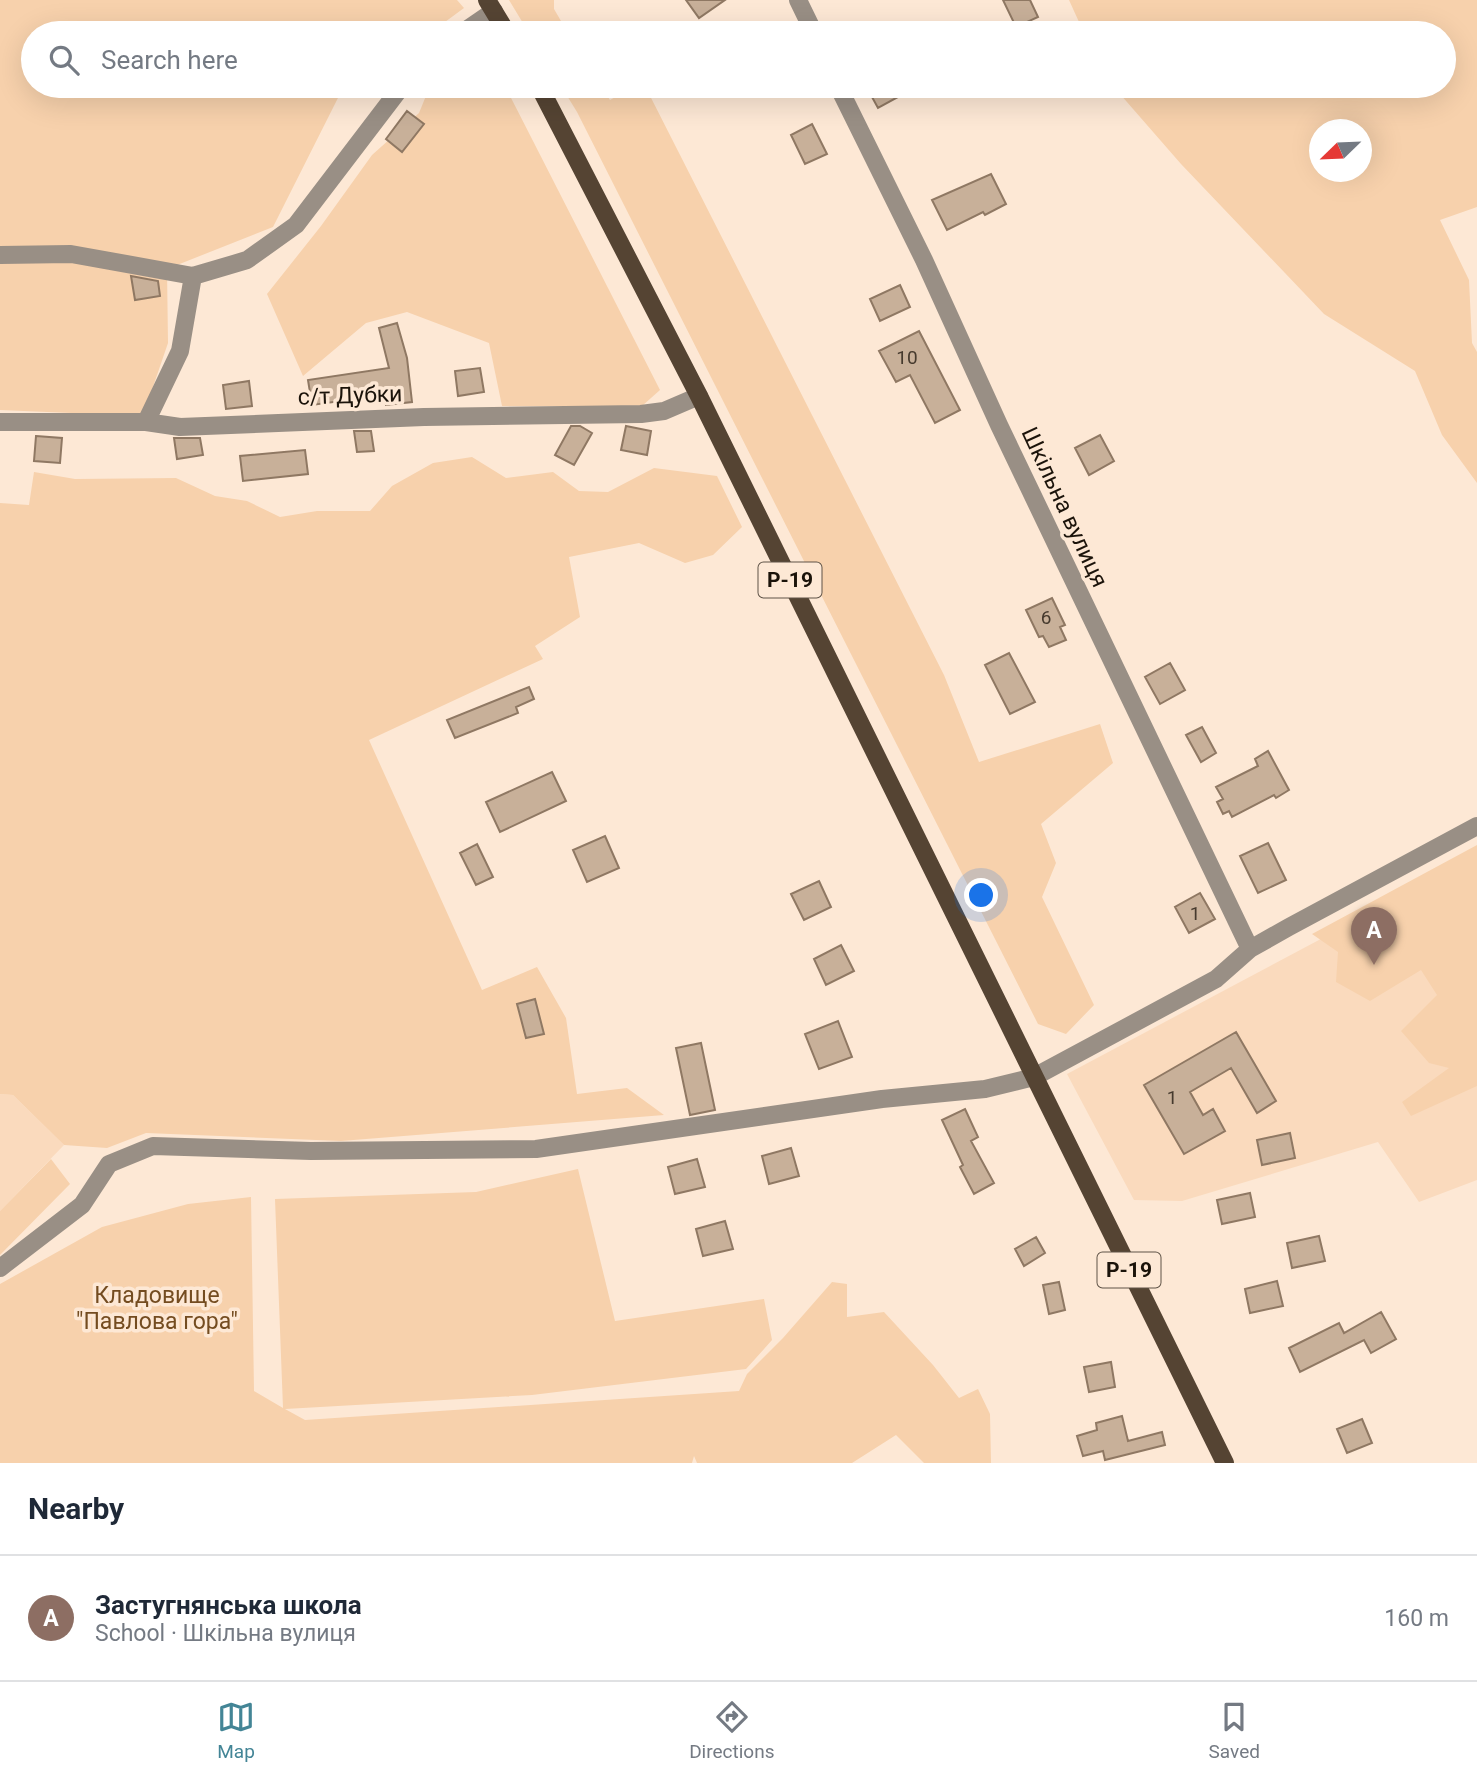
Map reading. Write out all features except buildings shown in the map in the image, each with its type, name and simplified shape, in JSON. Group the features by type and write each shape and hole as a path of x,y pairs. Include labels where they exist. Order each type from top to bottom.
{"main road":[{"path":"490,6 500,21"},
{"name":"Р-19","path":"545,98 699,396 1225,1463"}],"street":[{"path":"798,0 808,21"},
{"path":"474,21 490,6"},
{"path":"0,255 71,254 193,276 247,260 296,225 393,98"},
{"name":"Шкільна вулиця","path":"844,98 1250,949"},
{"path":"145,422 180,351 193,276"},
{"name":"с/т Дубки","path":"0,422 145,422 180,427 424,417 641,414 664,411 699,396"},
{"path":"0,1268 82,1205 109,1164 153,1146 312,1151 536,1149 882,1099 985,1089 1034,1077 1216,979 1250,949 1477,826"}],"shaded area":[{"path":"1477,856 1477,1180 1419,1202 1378,1142 1182,1201 1134,1200 1067,1074"},
{"path":"0,1094 13,1095 64,1145 0,1211"}],"green space":[{"path":"0,0 457,0 464,8 446,21 21,21 21,98 338,98 273,227 167,269 168,343 143,416 0,410"},
{"path":"509,0 554,0 554,9 561,21 522,21"},
{"path":"1069,0 1477,0 1477,207 1440,220 1469,280 1472,343 1477,352 1477,483 1442,435 1415,371 1324,314 1181,164 1123,98 1456,98 1456,21 1079,21"},
{"path":"425,98 511,98 660,390 642,406 502,406 489,343 407,312 366,323 303,376 267,294 321,226 372,155 419,113"},
{"path":"568,98 651,98 944,675 979,762 1100,724 1113,763 1041,824 1056,863 1042,897 1094,1005 1066,1034 1038,1024"},
{"path":"472,457 506,478 553,472 579,491 608,492 654,468 717,476 742,527 713,555 685,563 639,543 569,557 580,617 535,646 543,659 369,740 482,990 537,967 566,1018 577,1094 627,1088 664,1115 341,1141 146,1133 107,1148 64,1145 13,1095 0,1094 0,503 29,505 34,472 75,479 176,478 215,496 247,501 280,517 317,511 370,511 392,486 433,463"},
{"path":"1477,845 1477,1086 1411,1116 1402,1102 1449,1068 1429,1063 1401,1031 1437,995 1421,970 1370,1001 1336,982 1338,952 1312,934"},
{"path":"51,1159 70,1184 0,1255 0,1211"},
{"name":"Кладовище \"Павлова гора\"","path":"578,1169 615,1321 764,1299 772,1340 746,1369 532,1395 285,1409 305,1420 739,1391 747,1374 832,1282 847,1284 847,1317 884,1312 959,1398 978,1389 990,1414 991,1463 924,1463 896,1435 852,1463 697,1463 694,1456 692,1463 0,1463 0,1284 102,1227 188,1204 251,1197 254,1391 283,1408 275,1199 476,1192"}],"place":[{"name":"Застугнянська школа","path":"1374,965"}]}
